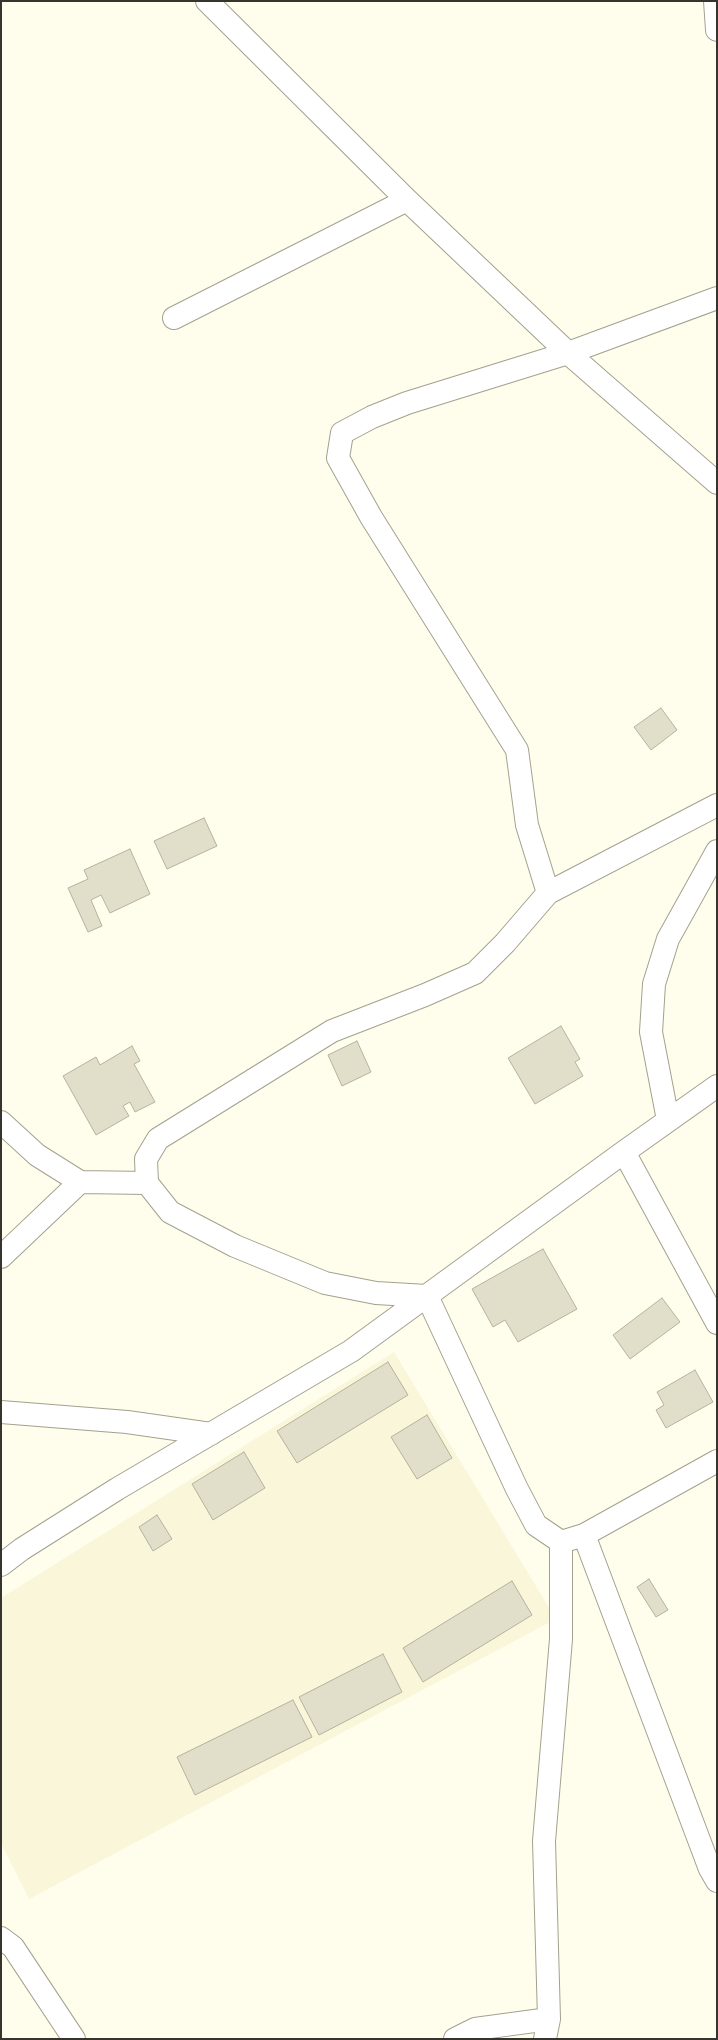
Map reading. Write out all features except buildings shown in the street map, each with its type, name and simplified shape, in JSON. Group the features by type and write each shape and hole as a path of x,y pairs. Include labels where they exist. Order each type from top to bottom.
{"street":[{"path":"207,1 407,200 568,353 717,482"},
{"path":"715,1 717,30"},
{"path":"174,318 407,200"},
{"path":"548,892 527,825 517,750 371,517 338,458 342,433 372,417 406,403 568,353 717,298"},
{"path":"427,1296 376,1293 325,1283 235,1246 170,1212 147,1183 146,1159 158,1140 332,1031 425,995 475,973 505,943 548,892 717,805"},
{"path":"668,1120 651,1032 654,984 668,939 717,851"},
{"path":"1,1565 111,1493 351,1351 717,1086"},
{"path":"1,1122 37,1155 80,1182 147,1183"},
{"path":"624,1152 717,1323"},
{"path":"1,1257 80,1182"},
{"path":"427,1296 517,1489 536,1525 562,1542"},
{"path":"1,1412 127,1422 211,1434"},
{"path":"562,1542 584,1535 717,1461"},
{"path":"584,1535 710,1869 717,1881"},
{"path":"455,2039 475,2029 547,2029 544,1841 561,1639 562,1542"},
{"path":"1,1938 13,1947 74,2039"}],"shaded area":[{"path":"394,1352 556,1619 29,1899 1,1843 1,1598"}]}
